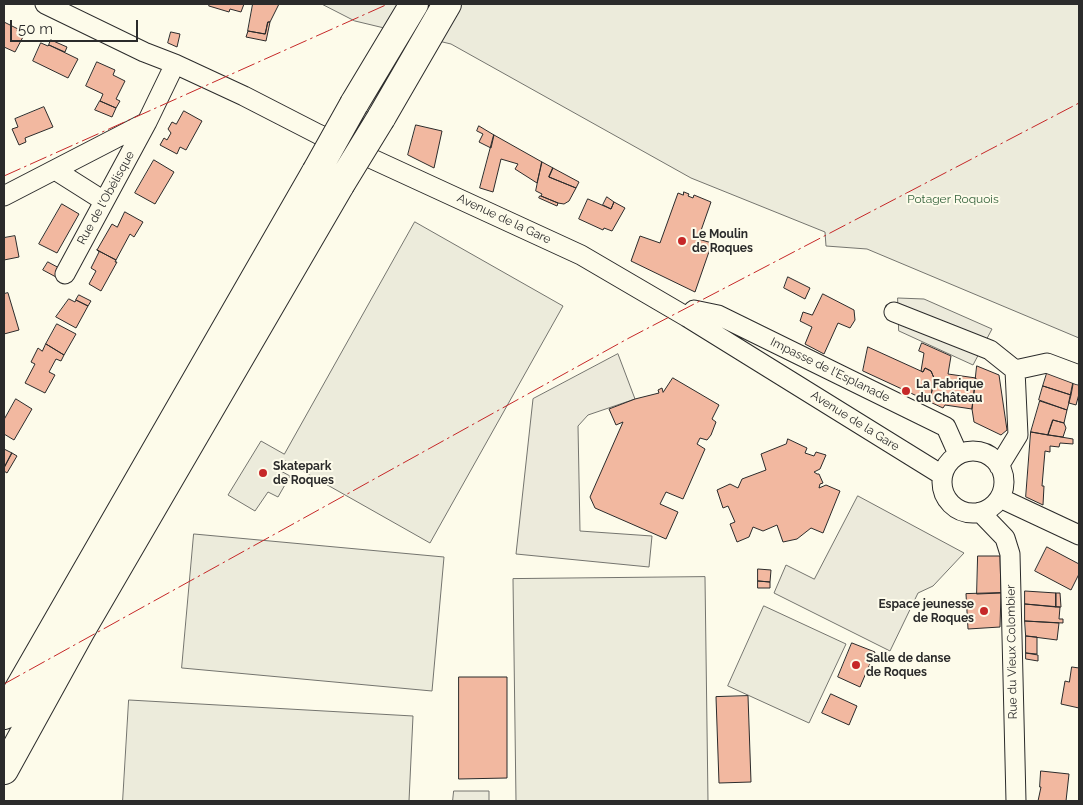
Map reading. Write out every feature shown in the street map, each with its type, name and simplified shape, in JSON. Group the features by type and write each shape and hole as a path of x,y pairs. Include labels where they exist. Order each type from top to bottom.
{"highway":[{"path":"4,716 354,104 414,4"},
{"path":"4,770 80,632 447,4"},
{"path":"4,691 31,666"}],"street":[{"name":"Avenue de la Gare","path":"45,4 144,52 175,64 244,96 318,134 581,254 942,475"},
{"name":"Rue de l'Obélisque","path":"64,274 147,122 175,64"},
{"name":"Rue de l'Obélisque","path":"4,196 147,122"},
{"path":"55,170 104,201"},
{"name":"Impasse de l'Esplanade","path":"687,318 694,310 718,315 946,427 958,454"},
{"path":"894,312 990,350 1015,370 1018,435 999,466"},
{"path":"1015,370 1047,363 1079,375"},
{"path":"969,450 980,451 990,456 999,466 1005,486 1000,498 990,509 971,514 963,512 947,500 941,486 942,475 945,465 958,454 969,450"},
{"path":"1000,498 1079,535"},
{"name":"Rue du Vieux Colombier","path":"980,512 1005,538 1010,554 1016,801"}],"green space":[{"name":"Potager Roquois","path":"322,4 1079,4 1079,338 867,249 826,246 825,232 691,178 451,44 355,21"},
{"path":"415,222 563,306 430,543 285,461 279,470 290,476 278,497 268,492 255,511 228,495 261,441 284,454"},
{"path":"194,534 444,557 432,691 182,668"},
{"path":"705,577 708,801 516,801 513,579"},
{"path":"764,606 846,644 809,723 728,686"},
{"path":"129,700 413,716 409,801 123,801"},
{"path":"454,791 489,791 489,801 453,801"}],"shaded area":[{"path":"898,298 924,299 992,329 973,365 899,331"},
{"path":"618,354 635,399 588,415 578,426 580,531 652,536 649,567 516,554 533,399"},
{"path":"858,496 964,553 933,586 918,593 890,651 774,593 786,565 814,579"}],"building":[{"path":"210,4 244,4 241,12 230,9 229,12 209,6"},
{"path":"253,4 279,4 270,22 268,22 265,34 248,31"},
{"path":"4,22 18,29 17,31 24,35 15,52 4,47"},
{"path":"268,22 270,22 266,41 246,37 248,31 265,34"},
{"path":"171,32 180,34 177,47 168,43"},
{"path":"51,40 67,47 65,52 49,45"},
{"path":"41,43 78,59 68,78 33,61"},
{"path":"97,62 115,70 113,75 125,81 116,99 120,101 116,108 100,101 103,94 86,86"},
{"path":"100,101 116,108 112,117 95,110"},
{"path":"44,107 53,127 25,138 26,142 19,145 12,129 18,127 15,119"},
{"path":"184,111 202,121 186,150 180,147 177,154 160,145 164,138 167,140 171,133 168,129 172,122 176,124"},
{"path":"416,125 442,131 434,168 408,155"},
{"path":"479,126 494,135 491,148 479,142 483,134 477,131"},
{"path":"494,135 542,162 537,183 515,169 518,164 501,159 493,192 480,188"},
{"path":"154,160 174,172 155,204 135,193"},
{"path":"542,162 553,168 549,177 576,188 569,201 564,204 558,203 541,196 542,194 536,191"},
{"path":"553,168 579,182 576,188 549,177"},
{"name":"Le Moulin de Roques","path":"684,192 693,198 694,195 711,202 698,239 712,243 695,292 631,261 640,236 660,243 678,193 683,195"},
{"path":"540,196 558,203 557,206 539,198"},
{"path":"607,197 614,202 611,209 603,205"},
{"path":"588,199 611,209 614,202 625,208 612,231 604,228 603,230 579,219"},
{"path":"62,204 79,214 57,253 39,244"},
{"path":"125,212 143,222 134,237 130,234 116,260 97,250 112,224 117,227"},
{"path":"15,236 19,257 4,260 4,238"},
{"path":"97,250 117,262 101,291 89,284 96,271 91,268 99,252"},
{"path":"48,262 61,269 56,277 43,270"},
{"path":"788,277 810,288 805,299 784,288"},
{"path":"8,293 19,330 4,334 4,294"},
{"path":"823,294 854,310 855,320 850,328 838,323 824,354 805,344 812,327 800,321 803,312 812,315"},
{"path":"79,295 91,301 88,306 76,300"},
{"path":"69,299 88,306 76,328 56,317"},
{"path":"57,324 76,334 64,355 46,344"},
{"path":"922,343 951,356 948,374 976,378 972,409 945,405 943,408 930,402 934,378 931,371 925,368 923,372 921,371 924,353 919,351"},
{"path":"46,344 64,355 61,361 56,359 49,372 55,375 45,393 25,383 35,364 31,362 38,348 42,351"},
{"path":"868,347 923,372 925,368 931,371 934,378 930,402 863,371"},
{"path":"977,366 999,375 1007,430 1001,435 974,422 972,409"},
{"path":"1048,370 1074,379 1071,395 1043,386"},
{"path":"673,378 719,405 712,419 716,422 711,435 707,440 700,438 697,444 705,449 683,499 666,492 660,504 678,512 666,539 595,508 590,497 623,422 616,425 609,409 635,399 659,393 658,390 662,388 663,392"},
{"path":"1074,379 1079,381 1079,394 1076,405 1069,403"},
{"path":"1043,386 1071,395 1067,410 1039,400"},
{"path":"16,399 32,409 14,440 4,434 4,420"},
{"path":"1040,401 1067,410 1064,423 1053,420 1048,435 1031,432"},
{"path":"1053,420 1064,423 1066,428 1063,437 1048,435"},
{"path":"1031,432 1073,439 1073,444 1060,443 1059,447 1050,446 1050,452 1045,451 1042,486 1044,486 1043,505 1026,497"},
{"path":"788,439 807,448 805,453 814,456 816,452 826,455 820,469 814,472 819,474 823,483 820,484 819,488 826,485 840,491 823,533 811,528 797,539 783,542 777,525 763,531 753,527 749,537 737,542 730,524 735,522 728,506 723,508 717,490 730,484 738,488 742,479 766,470 761,454 786,444"},
{"path":"4,449 12,453 4,468"},
{"path":"12,453 17,456 7,473 4,471 4,468"},
{"path":"1047,547 1079,564 1079,574 1071,590 1035,571"},
{"path":"978,556 1000,556 1001,593 977,594"},
{"path":"758,569 771,570 770,582 758,581"},
{"path":"758,581 770,582 770,588 758,588"},
{"path":"1025,591 1056,593 1056,607 1025,604"},
{"name":"Espace jeunesse de Roques","path":"1001,593 1000,627 968,629 966,594"},
{"path":"1056,593 1060,593 1061,607 1056,607"},
{"path":"1025,604 1060,607 1059,619 1063,619 1063,623 1025,621"},
{"path":"1025,621 1059,623 1057,640 1026,636"},
{"path":"1026,636 1037,637 1037,654 1026,653"},
{"name":"Salle de danse de Roques","path":"852,643 875,652 860,687 838,677"},
{"path":"1026,653 1038,655 1038,661 1026,659"},
{"path":"1072,667 1079,668 1079,708 1061,704 1065,681 1069,682"},
{"path":"459,677 507,677 507,778 459,779"},
{"path":"831,694 857,706 849,725 822,713"},
{"path":"748,696 751,782 719,783 716,697"},
{"path":"1041,771 1069,774 1066,801 1038,801 1041,787"}],"power":[{"path":"4,176 388,4"},
{"path":"4,684 629,338 1079,103"}],"place":[{"name":"Le Moulin de Roques","path":"682,241"},
{"name":"La Fabrique du Château","path":"906,391"},
{"name":"Skatepark de Roques","path":"263,473"},
{"name":"Espace jeunesse de Roques","path":"984,611"},
{"name":"Salle de danse de Roques","path":"856,665"}]}
